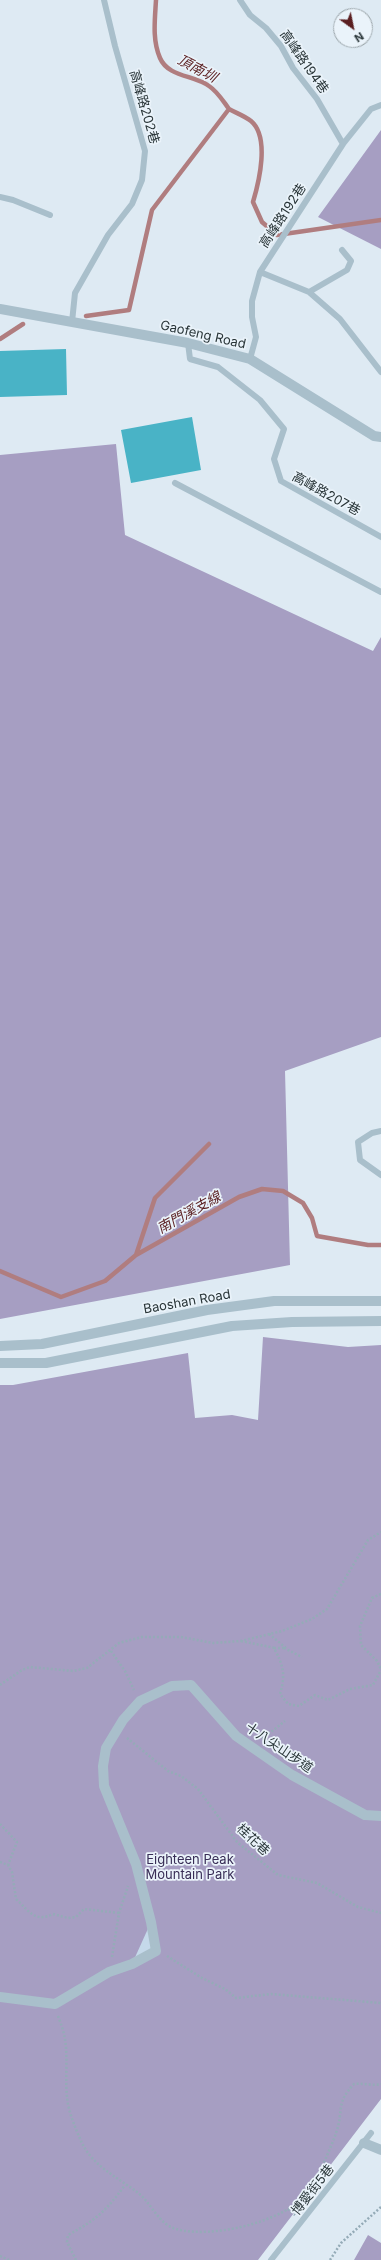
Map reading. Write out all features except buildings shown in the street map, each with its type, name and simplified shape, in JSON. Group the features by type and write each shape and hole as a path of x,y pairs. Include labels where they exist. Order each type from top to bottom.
{"street":[{"name":"Gaofeng Road","path":"0,309 188,343 250,359 374,436 381,437"},
{"name":"Baoshan Road","path":"0,1346 42,1344 207,1310 274,1301 381,1301"},
{"path":"0,1363 46,1363 232,1326 292,1322 381,1321"},
{"name":"十八尖山步道","path":"156,1951 151,1922 136,1864 104,1786 103,1766 106,1748 117,1730 140,1701 172,1686 191,1685 236,1736 292,1775 365,1815 381,1816"},
{"path":"0,1997 55,2004 109,1972 132,1964 156,1951"},
{"path":"364,2143 381,2150"}],"lane":[{"name":"高峰路202巷","path":"72,322 75,293 108,235 132,204 142,180 145,151 115,46 104,0"},
{"name":"高峰路194巷","path":"240,0 250,15 266,28 281,46 292,68 317,99 343,144"},
{"name":"高峰路192巷","path":"250,359 256,337 252,317 252,301 260,272 343,144 371,109 381,105"},
{"path":"0,197 13,200 50,215"},
{"path":"309,292 347,270 351,261 342,250"},
{"path":"260,272 309,292 340,320 381,372"},
{"name":"高峰路207巷","path":"188,343 190,359 218,367 260,400 284,429 274,458 281,481 381,537"},
{"path":"175,483 381,592"},
{"path":"381,1131 372,1132 358,1142 360,1160 381,1175"},
{"name":"博愛街5巷","path":"271,2260 371,2134"}],"path":[{"path":"0,1685 22,1670 30,1667 73,1672 87,1668 111,1651 118,1643 142,1637 181,1637 213,1643 241,1641 268,1634 312,1619 327,1610 368,1540 381,1532"},
{"path":"274,1648 283,1664 283,1683 280,1694 288,1704 299,1706 316,1695 328,1700 350,1689 373,1685 381,1670 376,1661 361,1645 360,1626 372,1598 381,1594"},
{"path":"268,1634 286,1648 302,1657"},
{"path":"241,1641 274,1648 286,1648"},
{"path":"111,1651 125,1671 140,1701"},
{"path":"252,1746 285,1721"},
{"name":"桂花巷","path":"117,1730 168,1771 181,1776 198,1789 237,1842 278,1875 317,1883 358,1907 381,1913"},
{"path":"0,1824 17,1842 8,1864 12,1872 16,1899 35,1917 44,1918 53,1914 68,1918 76,1917 84,1909 119,1914"},
{"path":"0,1862 8,1864"},
{"path":"109,1972 119,1914 129,1885"},
{"path":"156,1951 178,1961 202,1978 225,1989 236,1998 271,1994 381,2003"},
{"path":"55,2004 65,2039 67,2098 81,2142 88,2155 125,2186 138,2192 161,2220 175,2229 225,2231 260,2221 288,2209 309,2193 337,2132 340,2104 345,2093 354,2084 366,2082 377,2085 381,2084"},
{"path":"76,2260 67,2242 68,2235 85,2226 108,2209 125,2186"},
{"path":"330,2260 342,2243 381,2207"},
{"path":"0,2256 9,2260"}],"green space":[{"path":"381,130 381,249 318,217"},
{"path":"116,444 125,535 373,651 381,637 381,1037 285,1071 290,1265 0,1319 0,455"},
{"name":"Eighteen Peak Mountain Park","path":"263,1337 348,1347 381,1345 381,2099 258,2260 0,2260 0,1385 13,1385 188,1353 195,1418 232,1415 258,1420"},
{"path":"368,2235 381,2243 381,2260 354,2260"}],"shaded area":[{"path":"151,1922 156,1951 132,1964"}],"waterway":[{"name":"頂南圳","path":"156,0 155,37 157,51 164,64 169,69 203,82 212,88 229,109"},
{"path":"86,316 129,310 152,210 229,109 249,119 257,128 262,148 260,172 253,202 262,222 277,235 381,220"},
{"path":"0,339 23,324"},
{"path":"136,1255 155,1198 209,1144"},
{"name":"南門溪支線","path":"0,1271 61,1297 105,1281 136,1255 239,1197 262,1189 283,1191 303,1203 312,1218 317,1236 368,1245 381,1245"}]}
